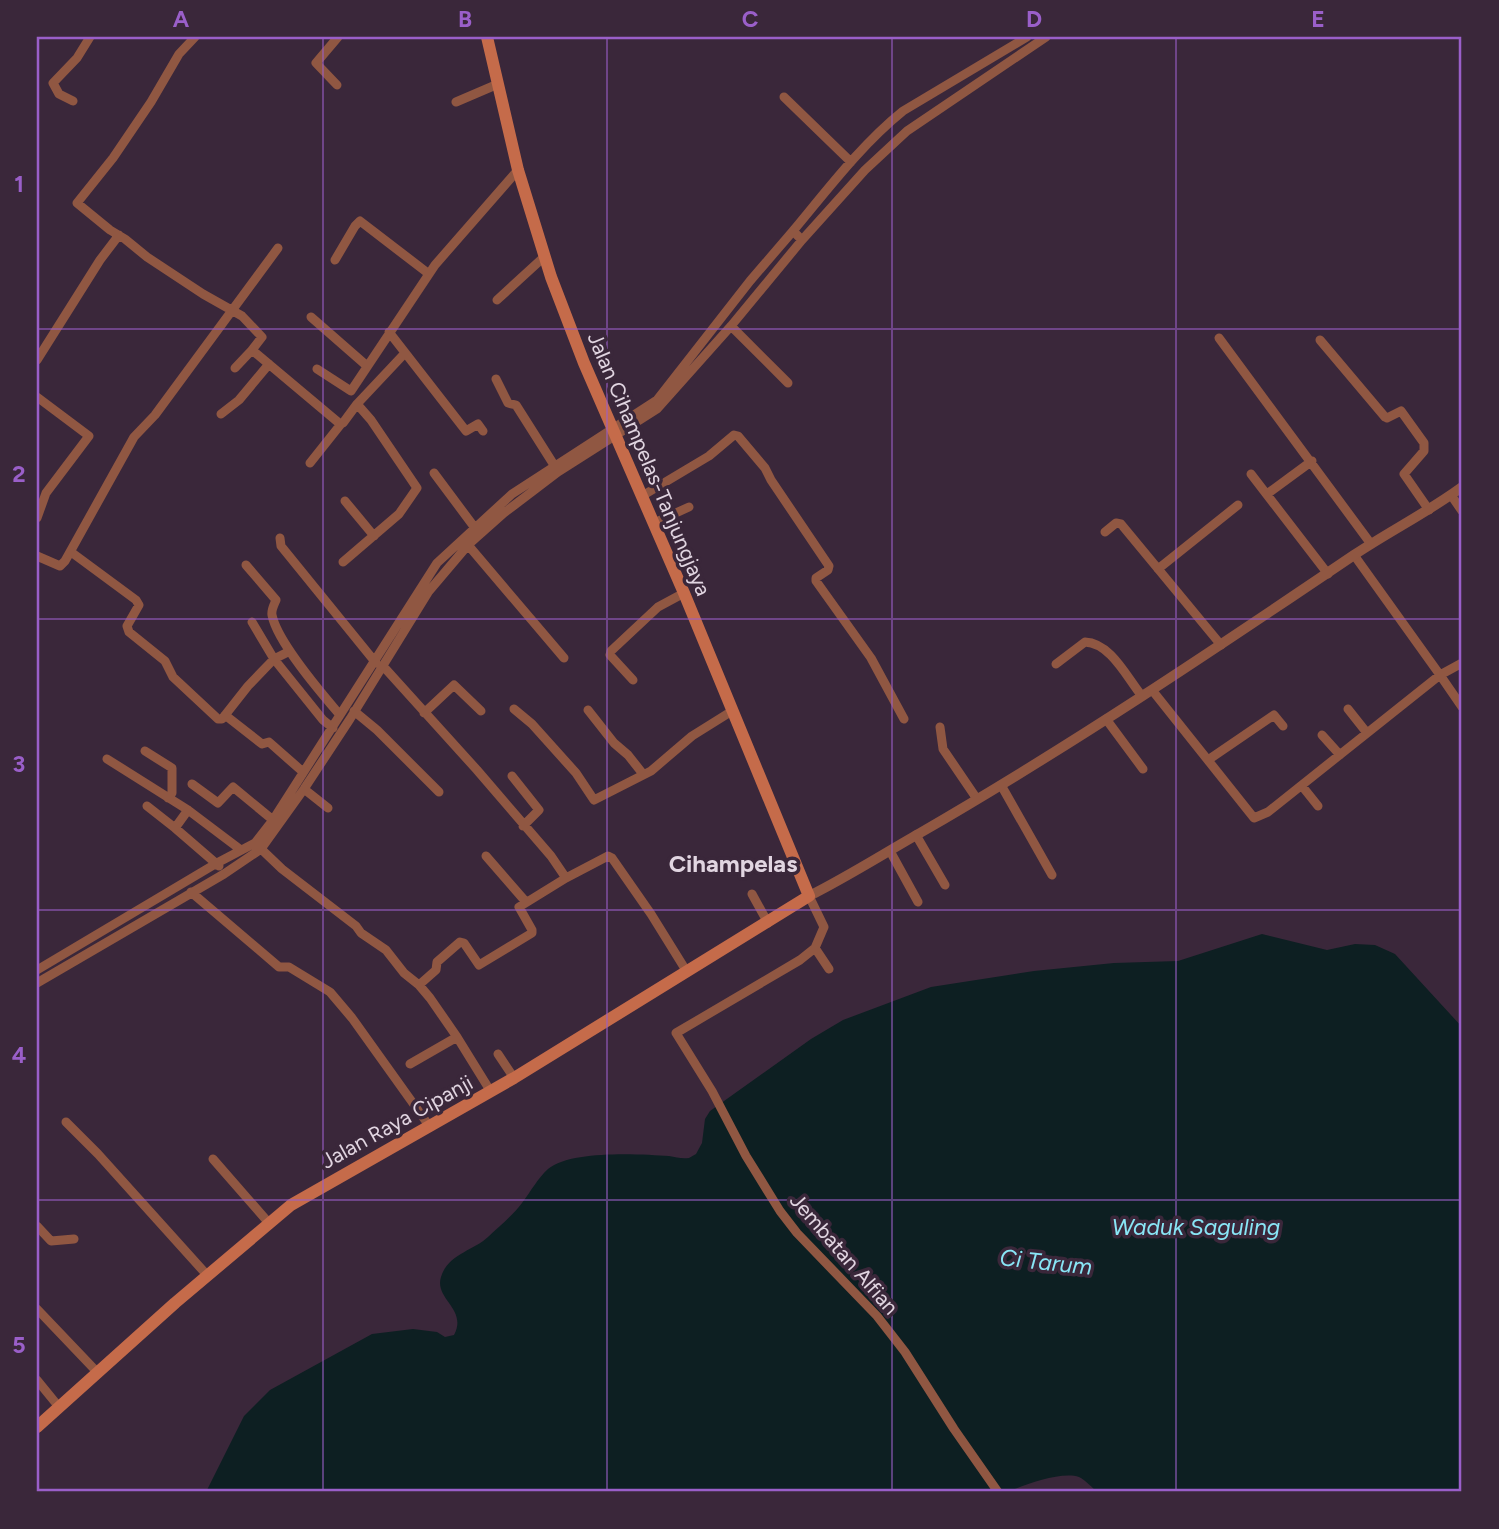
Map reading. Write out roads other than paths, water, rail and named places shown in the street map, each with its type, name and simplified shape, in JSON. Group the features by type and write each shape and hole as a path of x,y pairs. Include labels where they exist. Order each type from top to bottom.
{"main road":[{"name":"Jalan Cihampelas-Tanjungjaya","path":"487,37 518,170 544,257 573,335 684,593 809,896"},
{"name":"Jalan Raya Cipanji","path":"38,1424 268,1222 309,1193 514,1079 809,896"}],"street":[{"path":"73,101 55,90 53,83 77,58 90,37"},
{"path":"195,37 179,54 113,158 77,201 80,207 203,294 242,316 262,337 235,368"},
{"path":"337,85 316,63 338,37"},
{"path":"441,566 468,545 515,498 558,472 657,400 798,235 868,141 903,111 1027,37"},
{"path":"798,235 907,131 1046,37"},
{"path":"456,102 498,84"},
{"path":"784,97 851,162"},
{"path":"317,369 349,392 429,274 518,170"},
{"path":"335,260 360,221 429,274"},
{"path":"37,360 100,260 119,235"},
{"path":"37,556 60,566 71,552 134,437 155,415 278,248"},
{"path":"497,300 544,257"},
{"path":"37,983 224,874 258,846 304,789 441,566 475,528 554,465 657,409 731,326 748,295"},
{"path":"312,317 367,366"},
{"path":"731,326 788,383"},
{"path":"388,332 466,431 478,424 483,431"},
{"path":"1219,338 1371,544"},
{"path":"1320,340 1385,417 1401,411 1424,443 1424,451 1404,474 1429,510"},
{"path":"252,350 341,424"},
{"path":"310,463 356,404 405,353"},
{"path":"221,414 239,400 269,365"},
{"path":"496,379 508,403 516,404 554,465"},
{"path":"37,397 89,436 46,493 37,519"},
{"path":"342,562 406,506 417,488 371,420 356,404"},
{"path":"642,496 709,456 734,435 738,436 765,468 829,566 816,581 872,658 904,719"},
{"path":"1267,494 1312,461"},
{"path":"434,473 475,528"},
{"path":"1251,474 1328,574"},
{"path":"829,969 815,948 824,928 809,896 1001,785 1152,690 1354,555 1462,487"},
{"path":"1451,495 1462,511"},
{"path":"345,500 374,536"},
{"path":"1158,569 1238,505"},
{"path":"654,523 690,507"},
{"path":"1105,532 1119,523 1220,645"},
{"path":"280,538 279,543 314,589 379,665 477,769 551,856 566,878"},
{"path":"468,545 564,658"},
{"path":"71,552 136,600 139,605 127,626 129,632 165,661 173,677 218,719 222,719 274,659 289,651"},
{"path":"1354,555 1462,707"},
{"path":"246,565 276,600 272,617 289,651 340,715"},
{"path":"633,680 610,655 611,651 658,607 684,593"},
{"path":"252,622 274,659 321,718 333,728"},
{"path":"1056,664 1085,642 1095,643 1107,652 1142,696"},
{"path":"1152,690 1254,818 1262,816 1302,786 1440,675 1462,663"},
{"path":"37,970 217,863 241,850 258,846 340,715 379,665"},
{"path":"424,713 454,685 481,711"},
{"path":"514,709 532,724 576,773 594,800 651,771 692,737 732,711"},
{"path":"1348,709 1367,733"},
{"path":"588,710 643,774"},
{"path":"354,711 377,730 439,792"},
{"path":"225,715 262,744 269,742 303,772"},
{"path":"1208,760 1274,715 1283,726"},
{"path":"1106,719 1143,769"},
{"path":"940,727 943,749 977,799"},
{"path":"1322,735 1340,755"},
{"path":"145,751 172,768 172,793 168,798"},
{"path":"107,759 188,810 241,850"},
{"path":"512,776 538,810 523,826"},
{"path":"192,785 217,803 233,787 273,820"},
{"path":"1001,785 1052,875"},
{"path":"1302,786 1318,806"},
{"path":"304,789 328,808"},
{"path":"147,806 217,863 224,874"},
{"path":"176,828 188,810"},
{"path":"916,835 945,885"},
{"path":"258,846 282,869 386,950 404,973 419,985 457,1037 491,1092"},
{"path":"890,851 918,902"},
{"path":"486,856 526,902"},
{"path":"419,985 436,970 437,962 460,942 464,943 479,965 532,933 519,909 526,902 606,856 612,858 687,972"},
{"path":"191,891 279,967 289,967 330,992 352,1018 430,1127"},
{"path":"751,894 768,923"},
{"name":"Jembatan Alfian","path":"815,948 800,960 677,1033 780,1211 797,1233 877,1316 898,1343 998,1492"},
{"path":"410,1064 457,1037"},
{"path":"498,1054 514,1079"},
{"path":"66,1122 207,1275"},
{"path":"214,1158 268,1222"},
{"path":"37,1226 51,1241 75,1239"},
{"path":"37,1309 98,1373"},
{"path":"37,1380 59,1407"}],"water":[{"name":"Waduk Saguling","path":"1262,934 1327,950 1355,944 1375,945 1395,954 1462,1027 1462,1492 1097,1492 1079,1477 1063,1476 1007,1492 206,1492 244,1416 270,1390 372,1334 413,1329 437,1332 445,1337 454,1335 457,1318 440,1285 444,1269 455,1258 482,1242 502,1225 544,1173 559,1163 606,1155 689,1158 696,1154 702,1143 705,1119 710,1111 811,1039 843,1020 931,987 1034,971 1114,963 1178,961"}],"district":[{"name":"Cihampelas","path":"733,864"}],"water label":[{"name":"Ci Tarum","path":"1046,1262"}]}
